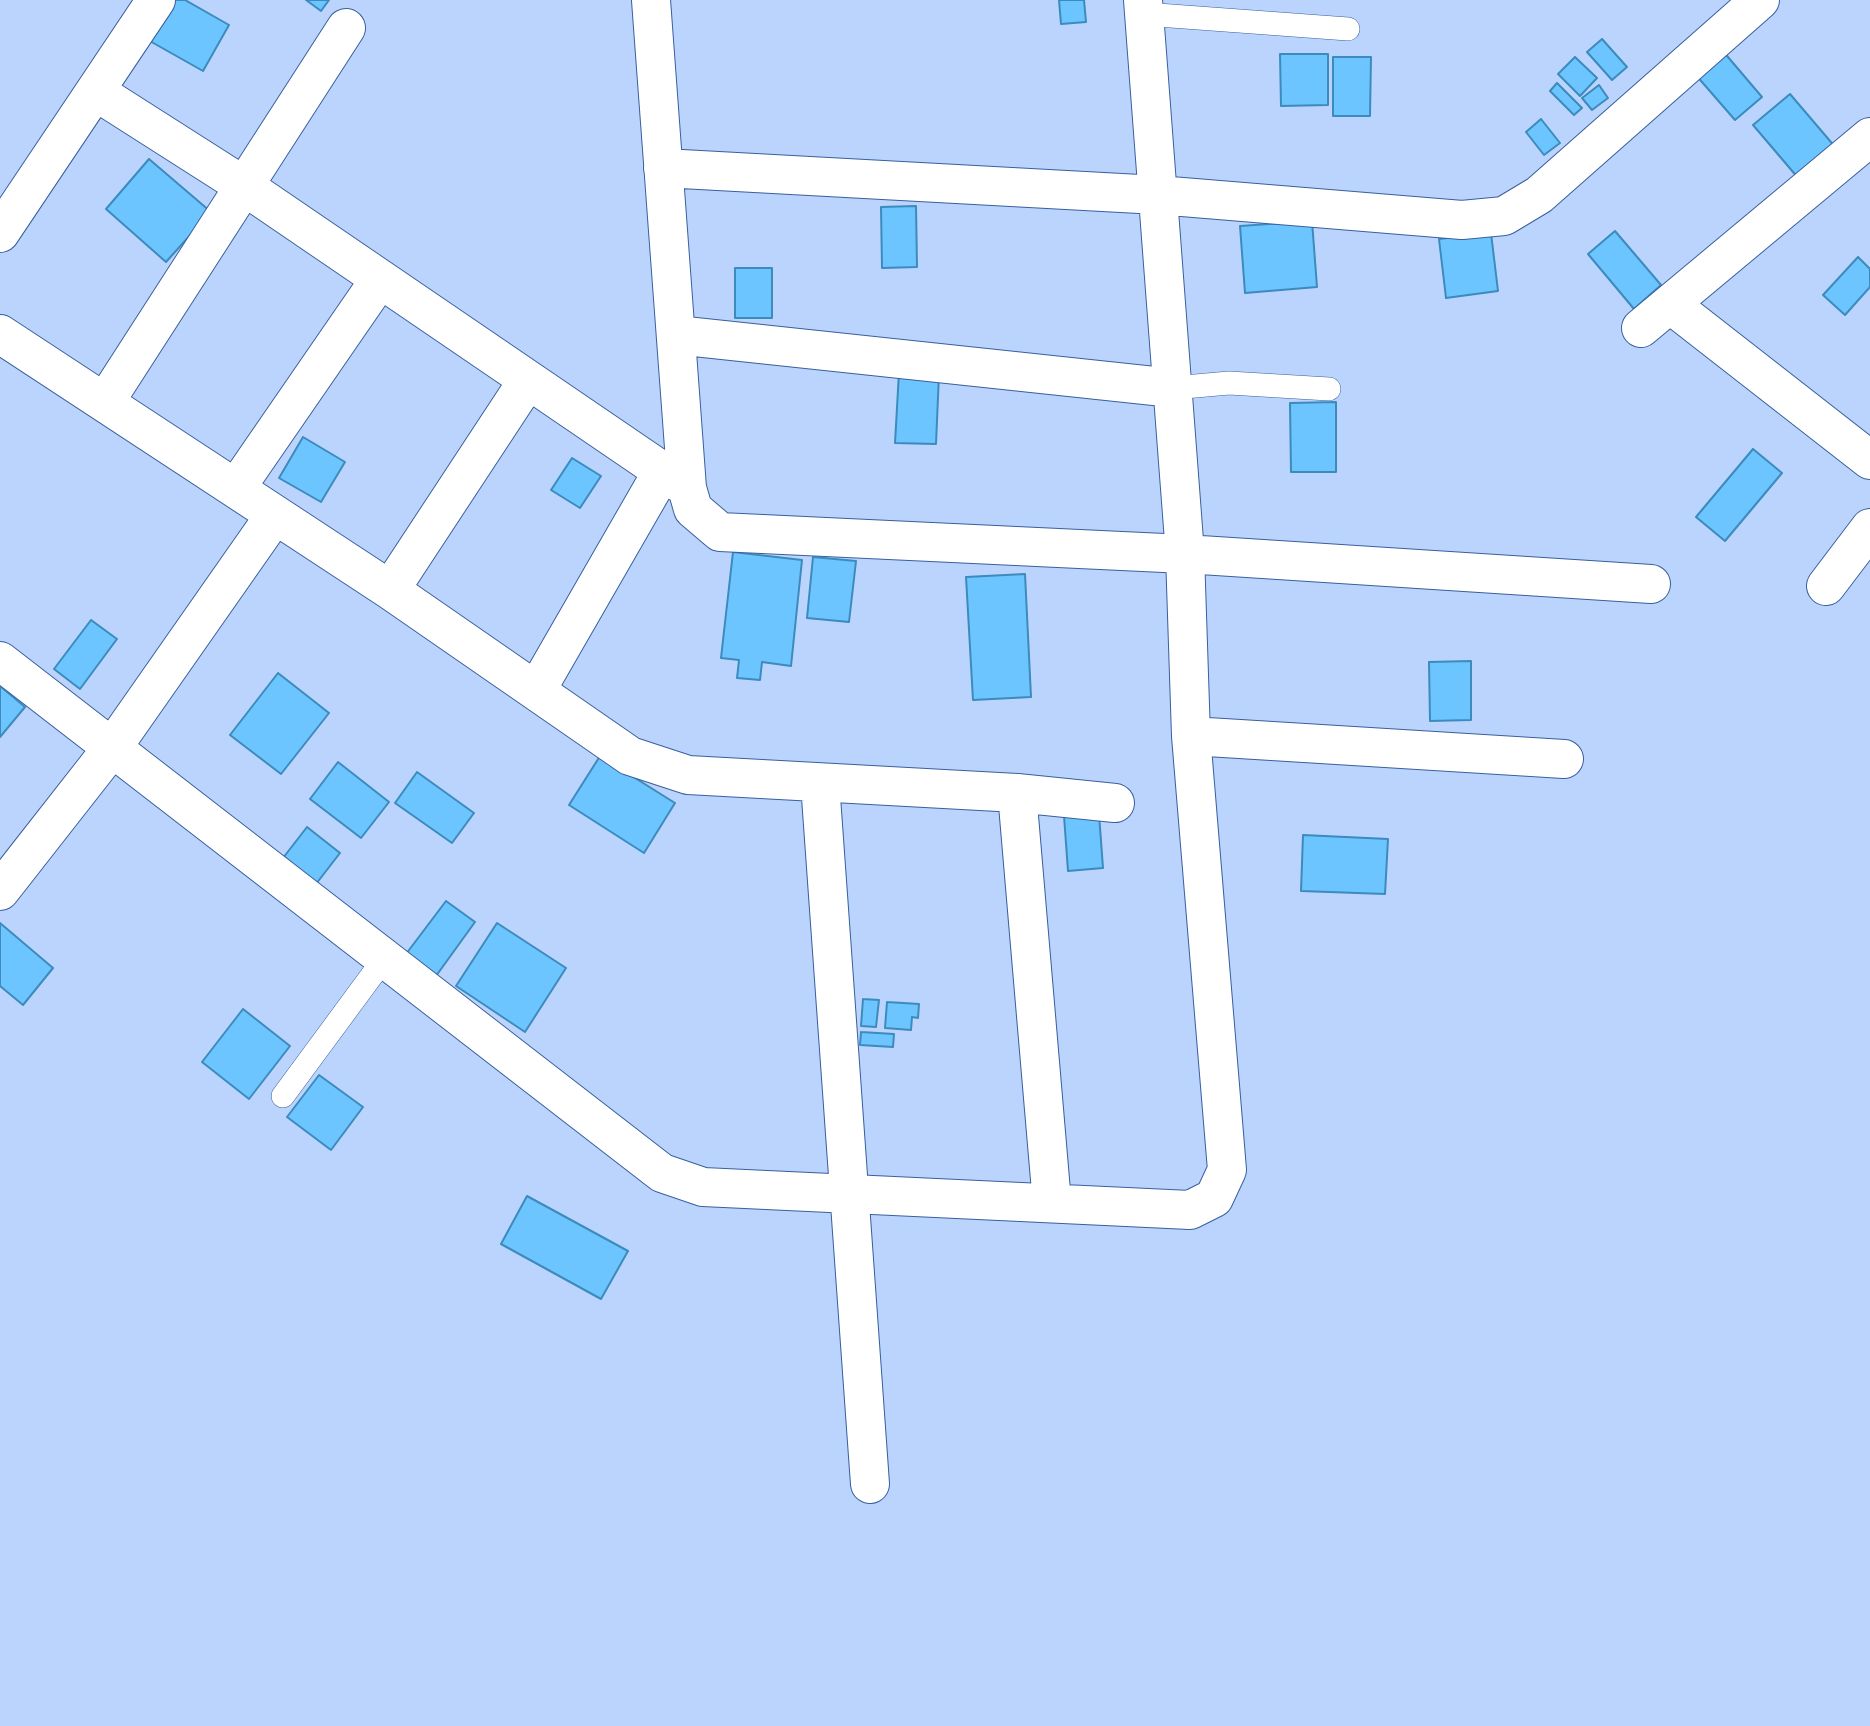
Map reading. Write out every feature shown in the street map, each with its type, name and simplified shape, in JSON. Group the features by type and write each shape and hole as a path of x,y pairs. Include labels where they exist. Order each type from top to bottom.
{"street":[{"path":"0,233 156,0"},
{"path":"536,691 674,480 676,335 651,0"},
{"path":"663,167 1158,195 1462,220 1504,216 1539,195 1760,0"},
{"path":"0,661 662,1173 703,1187 1190,1210 1214,1198 1227,1170 1191,736 1185,554 1144,7"},
{"path":"104,402 346,28"},
{"path":"95,91 244,186 674,480 693,509 720,532 1185,554 1651,584"},
{"path":"1641,328 1870,137"},
{"path":"236,488 380,279"},
{"path":"1670,303 1870,460"},
{"path":"0,334 390,590 630,755 688,775 1017,793 1115,803"},
{"path":"676,335 1172,388"},
{"path":"390,590 528,380"},
{"path":"0,891 112,748 275,514"},
{"path":"1826,586 1870,528"},
{"path":"1191,736 1564,759"},
{"path":"820,783 870,1484"},
{"path":"1017,793 1052,1203"}],"lane":[{"path":"1144,7 1348,29"},
{"path":"1172,388 1229,383 1329,389"},
{"path":"283,1096 384,959"}],"building":[{"path":"171,0 185,0 229,25 203,71 148,40"},
{"path":"306,0 329,0 321,11"},
{"path":"1059,0 1084,0 1086,22 1061,24"},
{"path":"1602,39 1627,67 1612,80 1587,52"},
{"path":"1722,50 1762,97 1735,120 1695,74"},
{"path":"1280,54 1328,54 1328,105 1281,106"},
{"path":"1333,57 1371,57 1370,116 1333,116"},
{"path":"1575,57 1597,78 1580,96 1558,74"},
{"path":"1557,83 1582,108 1574,115 1550,91"},
{"path":"1599,85 1608,98 1592,110 1582,98"},
{"path":"1790,94 1836,148 1799,179 1753,125"},
{"path":"1541,119 1560,143 1544,155 1526,132"},
{"path":"149,159 211,212 166,262 106,209"},
{"path":"916,206 917,267 882,268 881,207"},
{"path":"1312,221 1317,287 1245,293 1240,226"},
{"path":"1615,231 1661,285 1634,309 1588,254"},
{"path":"1491,233 1498,291 1446,298 1439,239"},
{"path":"1858,257 1870,269 1870,287 1845,315 1823,295"},
{"path":"735,268 772,268 772,318 735,318"},
{"path":"899,372 939,374 936,444 895,443"},
{"path":"1336,402 1336,472 1291,472 1290,403"},
{"path":"303,437 345,462 321,502 279,478"},
{"path":"1753,449 1782,473 1725,541 1696,517"},
{"path":"572,458 601,476 580,508 551,490"},
{"path":"733,552 802,560 791,666 762,662 760,680 737,678 739,660 721,658"},
{"path":"813,557 856,561 849,622 807,618"},
{"path":"1025,574 1031,697 973,700 966,577"},
{"path":"91,620 117,639 80,689 54,669"},
{"path":"1471,661 1471,720 1430,721 1429,662"},
{"path":"278,673 329,713 281,774 230,735"},
{"path":"0,686 25,707 0,737"},
{"path":"600,756 675,803 644,853 569,805"},
{"path":"338,762 389,802 361,838 310,799"},
{"path":"417,772 474,813 452,843 395,803"},
{"path":"1099,814 1103,868 1068,871 1064,816"},
{"path":"307,827 340,853 316,884 283,858"},
{"path":"1303,835 1388,839 1385,894 1301,891"},
{"path":"446,901 475,922 436,976 406,954"},
{"path":"0,923 53,968 23,1005 0,986"},
{"path":"497,923 566,968 525,1032 456,986"},
{"path":"863,999 879,1000 876,1027 861,1026"},
{"path":"887,1002 919,1004 918,1018 912,1017 911,1030 885,1028"},
{"path":"243,1009 290,1046 249,1099 202,1062"},
{"path":"861,1032 894,1034 893,1047 860,1045"},
{"path":"319,1075 363,1107 331,1150 287,1117"},
{"path":"527,1196 628,1251 601,1299 501,1244"}]}
